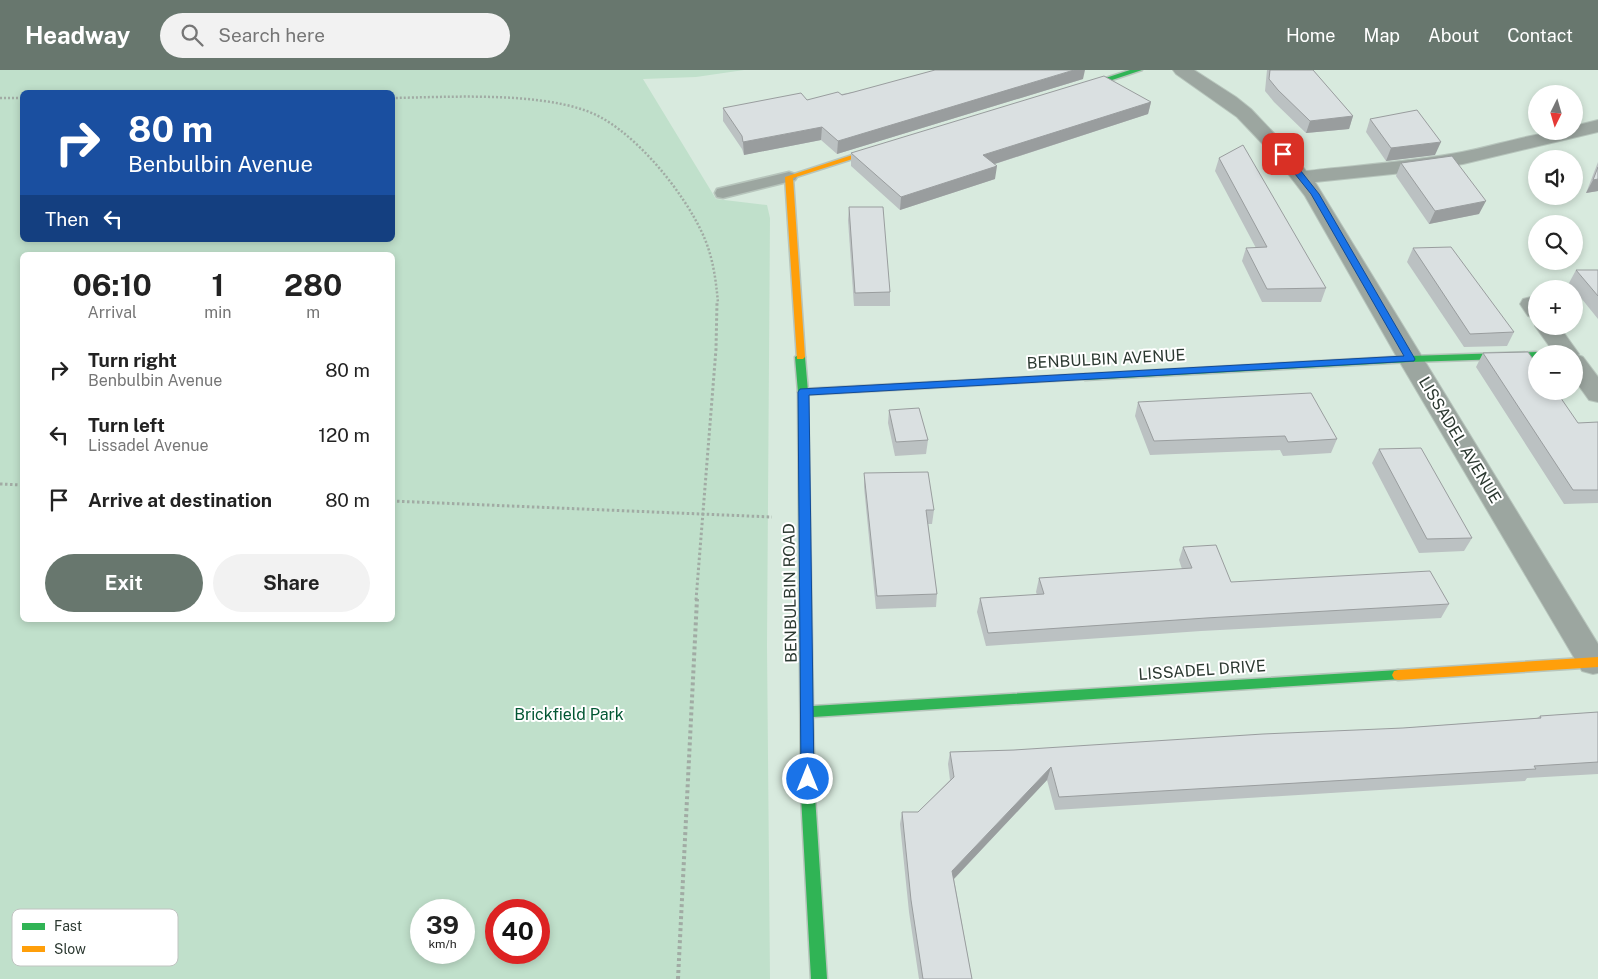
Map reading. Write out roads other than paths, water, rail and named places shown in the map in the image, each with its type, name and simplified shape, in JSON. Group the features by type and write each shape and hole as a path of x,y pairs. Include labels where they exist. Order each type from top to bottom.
{"street":[{"path":"1063,93 1138,70"},
{"name":"LISSADEL AVENUE","path":"1182,70 1244,113 1303,177 1410,359 1595,662"},
{"path":"1303,177 1422,165 1464,158 1598,126"},
{"path":"788,177 893,145"},
{"name":"BENBULBIN ROAD","path":"788,177 803,392 808,796 819,979"},
{"name":"BENBULBIN AVENUE","path":"803,392 1410,359 1528,355"},
{"path":"1583,374 1598,394"},
{"name":"LISSADEL DRIVE","path":"808,712 1595,662"}],"lane":[{"path":"723,193 788,177"}],"park label":[{"name":"Brickfield Park","path":"569,714"}]}
